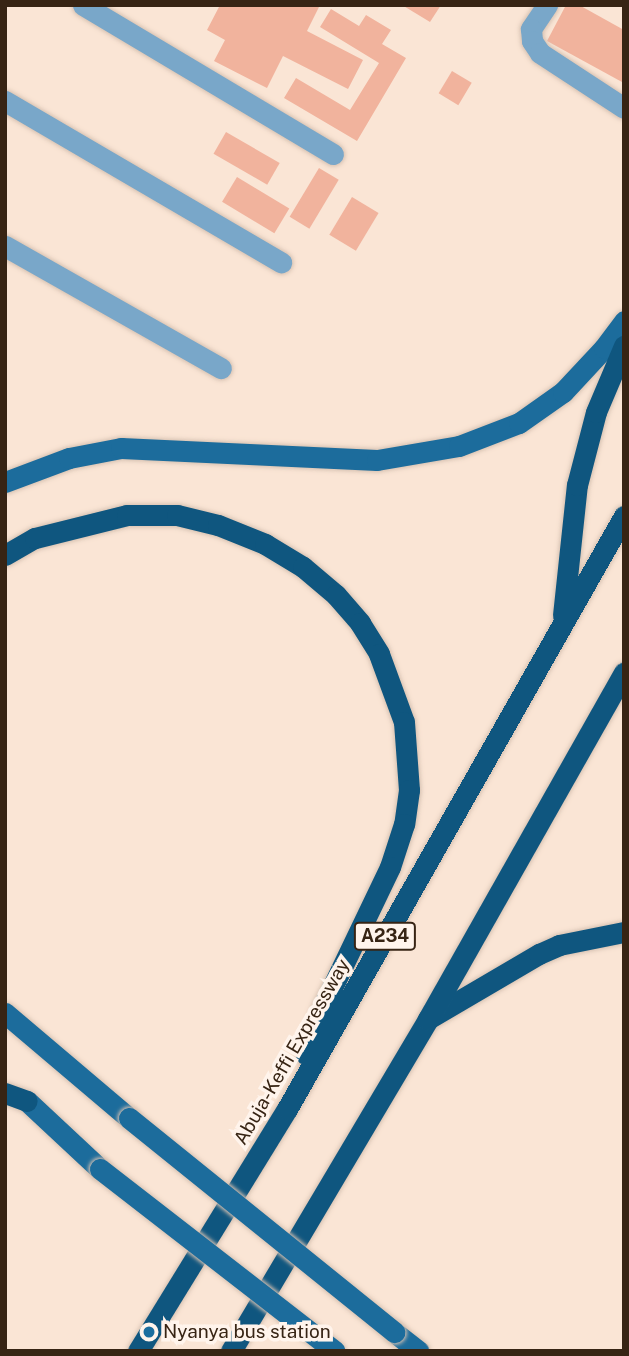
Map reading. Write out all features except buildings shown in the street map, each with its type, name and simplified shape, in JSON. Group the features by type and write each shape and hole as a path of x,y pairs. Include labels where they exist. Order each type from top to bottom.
{"highway":[{"path":"561,626 578,485 596,412 624,346"},
{"path":"5,555 34,538 127,515 177,515 218,526 265,544 303,567 336,595 360,623 379,654 404,722 409,790 404,824 390,867 322,1009 287,1109"},
{"name":"Abuja-Keffi Expressway","path":"138,1351 287,1109 624,516"},
{"path":"231,1351 428,1019 624,673"},
{"path":"428,1019 559,945 624,932"},
{"path":"5,1093 27,1101"}],"main road":[{"path":"5,482 69,458 121,448 377,460 459,446 519,423 563,392 604,348 624,321"},
{"path":"5,1013 129,1118 418,1351"},
{"path":"27,1101 100,1169 335,1351"}],"street":[{"path":"83,5 333,154"},
{"path":"547,5 531,29 532,41 540,53 624,108"},
{"path":"5,101 281,262"},
{"path":"5,246 221,368"},
{"path":"5,1082 27,1101"}],"place":[{"name":"Nyanya bus station","path":"149,1332"}]}
